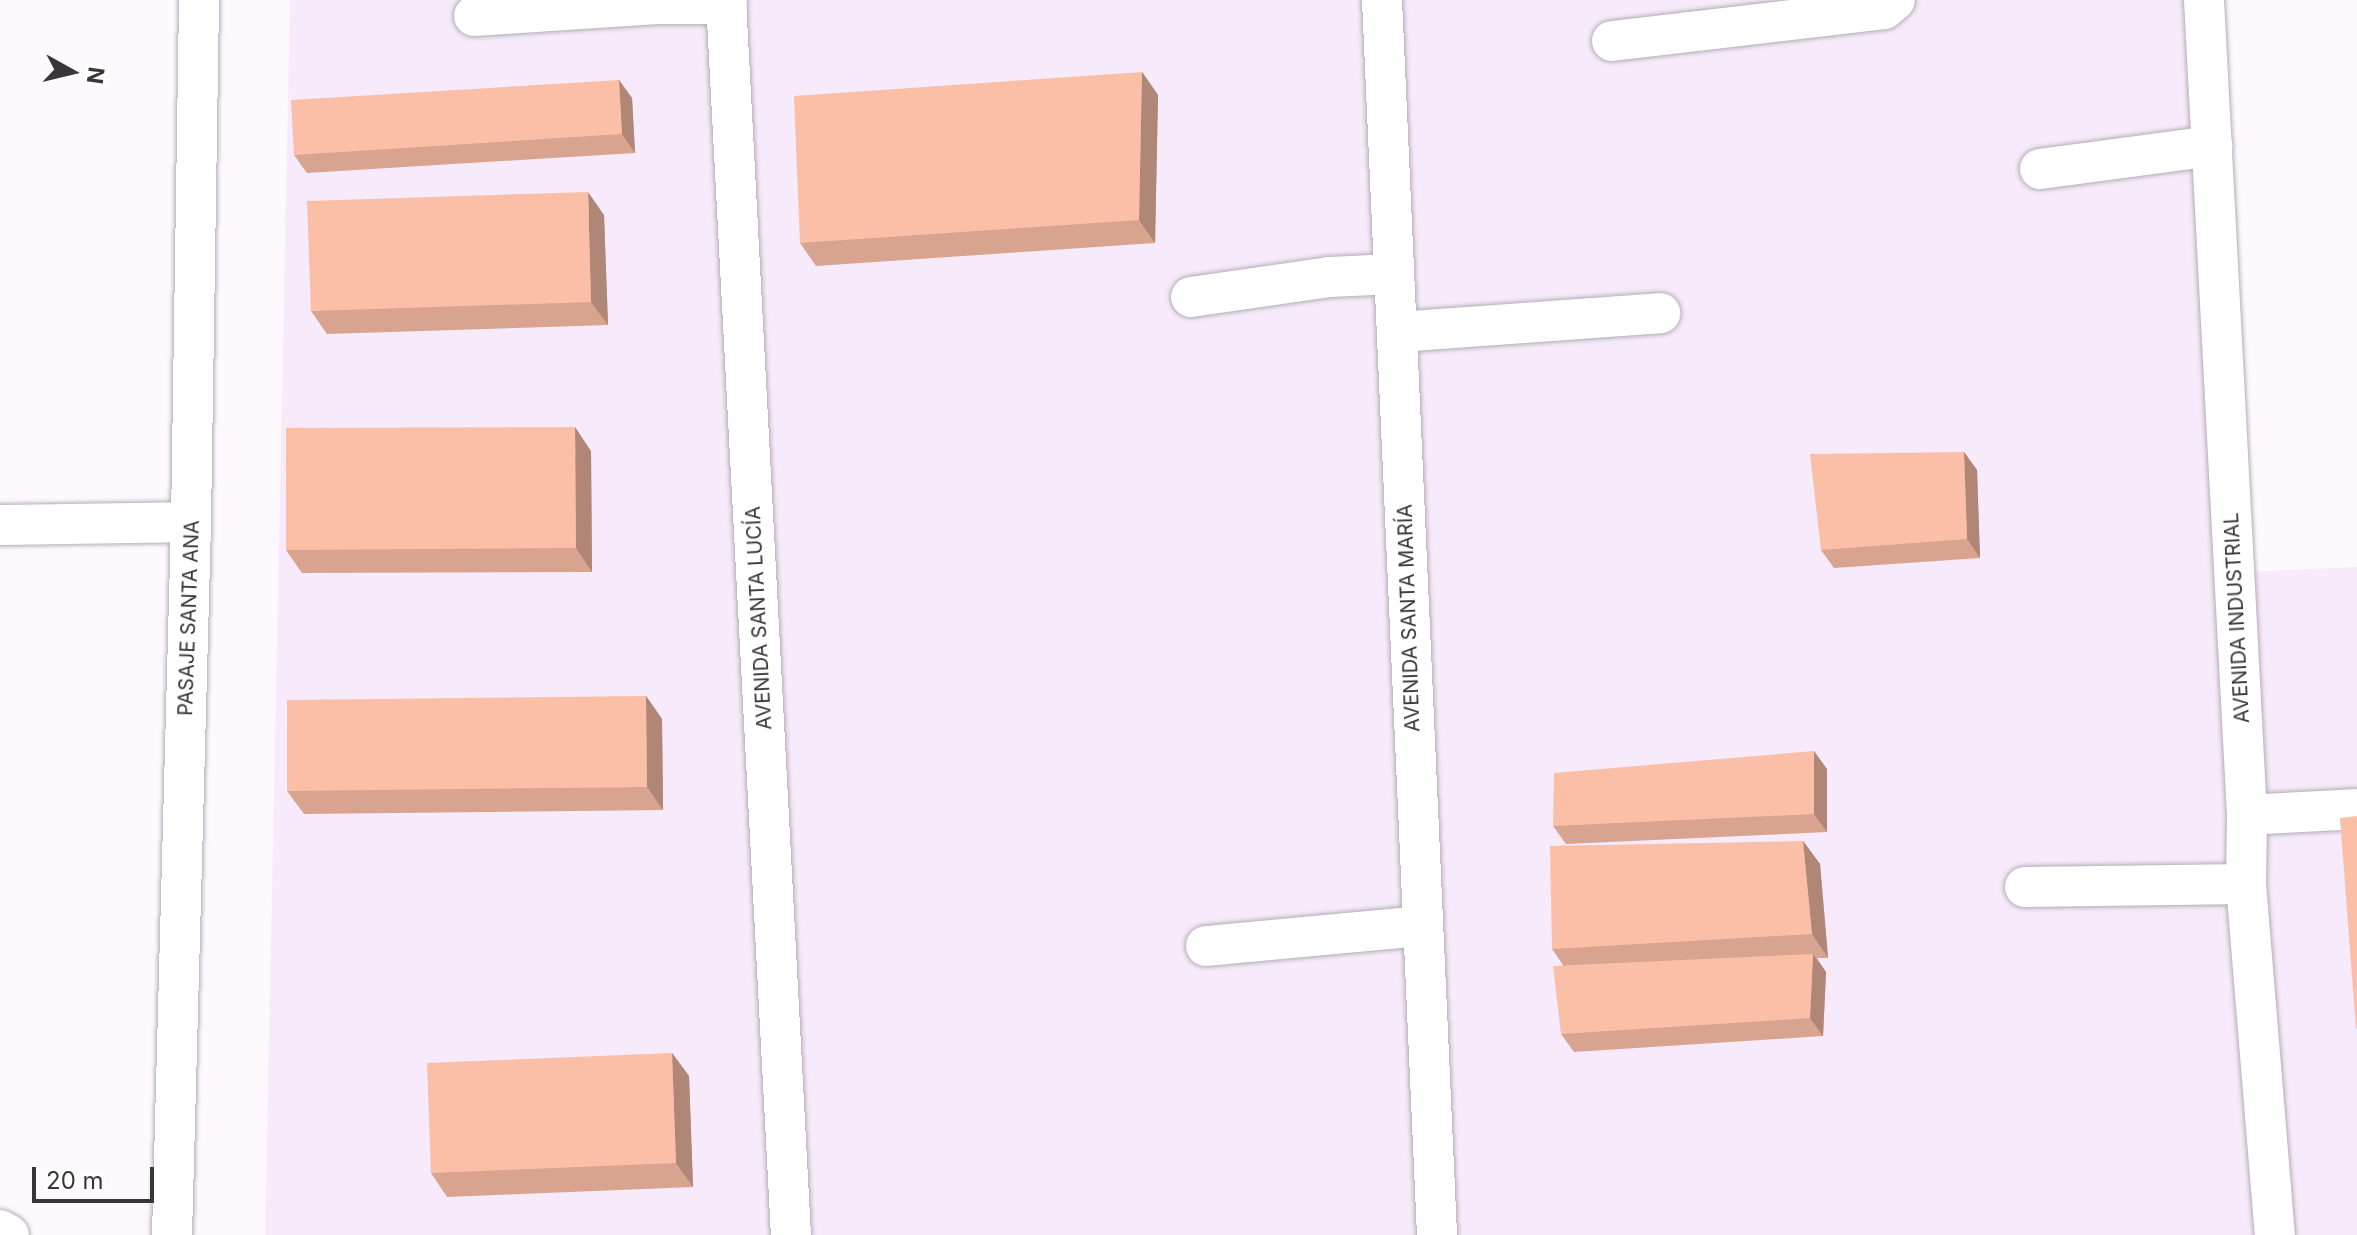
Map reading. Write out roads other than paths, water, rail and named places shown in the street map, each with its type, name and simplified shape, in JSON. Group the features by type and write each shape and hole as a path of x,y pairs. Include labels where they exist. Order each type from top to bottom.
{"street":[{"name":"PASAJE SANTA ANA","path":"172,1235 191,522 199,0"},
{"name":"AVENIDA SANTA MARÍA","path":"1382,0 1437,1235"},
{"path":"1612,41 1884,9 1895,0"},
{"name":"AVENIDA INDUSTRIAL","path":"2204,0 2247,815 2246,884 2275,1235"},
{"path":"474,16 726,2"},
{"name":"AVENIDA SANTA LUCÍA","path":"726,2 791,1235"},
{"path":"2040,169 2212,146"},
{"path":"1191,297 1330,277 1394,274"},
{"path":"1397,332 1660,313"},
{"path":"0,525 191,522"},
{"path":"2247,815 2357,809"},
{"path":"2025,887 2246,884"},
{"path":"1206,946 1422,926"},
{"path":"0,1230 9,1235"}]}
